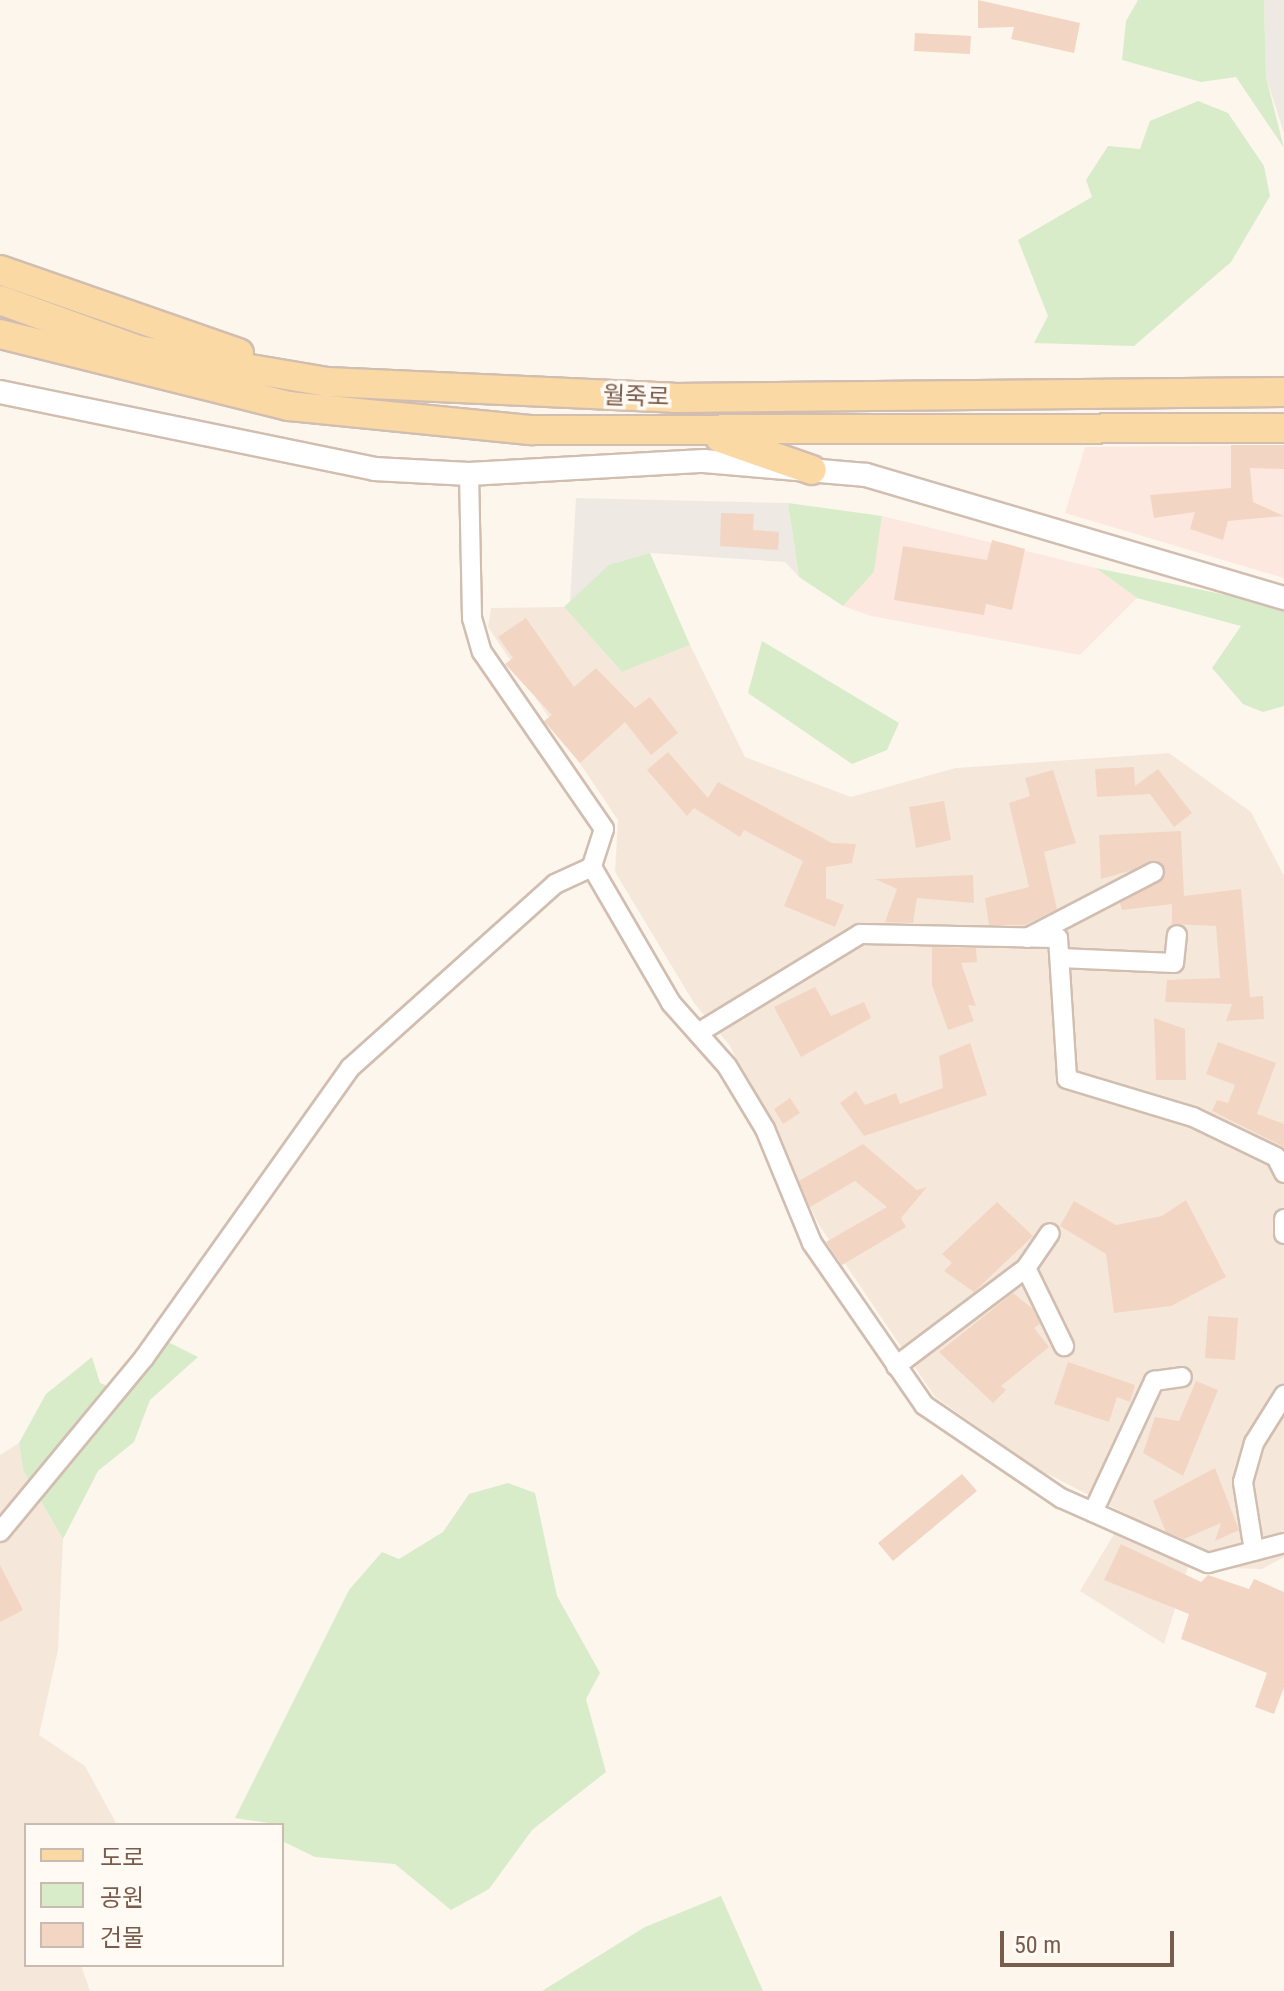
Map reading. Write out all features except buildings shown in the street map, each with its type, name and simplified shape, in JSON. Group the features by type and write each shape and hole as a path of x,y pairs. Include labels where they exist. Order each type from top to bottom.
{"main road":[{"path":"0,270 327,382"},
{"name":"월죽로","path":"0,300 138,350 327,382 674,398 1284,392"},
{"name":"월죽로","path":"0,334 289,406 531,430 704,432 1284,428"},
{"path":"704,432 812,470"}],"street":[{"path":"0,392 374,469 469,474 704,461 866,475 1284,598"},
{"path":"469,474 472,618 482,652 604,829 592,867 671,1003 698,1033 765,1129 812,1243 924,1405 1093,1512 1208,1563 1284,1543"},
{"path":"0,1532 144,1358 350,1068 555,884 592,867"},
{"path":"1024,939 1154,872"},
{"path":"698,1033 860,934 1058,938 1067,1079 1193,1117 1276,1157 1284,1173"},
{"path":"1060,958 1174,963 1177,935"},
{"path":"1284,1219 1284,1234"},
{"path":"896,1366 1026,1268 1050,1233"},
{"path":"1026,1268 1064,1346"},
{"path":"1093,1512 1154,1381 1182,1377"},
{"path":"1254,1551 1243,1482 1254,1443 1284,1395"}],"shaded area":[{"path":"1264,0 1284,0 1284,133 1266,77"},
{"path":"1284,445 1284,578 1065,513 1085,447"},
{"path":"576,498 788,503 799,577 785,562 650,553 570,601"},
{"path":"882,516 1096,568 1137,598 1080,655 871,616 843,606 874,572"},
{"path":"564,607 622,672 690,645 745,757 851,797 956,768 1169,753 1251,812 1284,876 1284,1557 1262,1569 1188,1567 1164,1644 1080,1591 1126,1514 1038,1469 935,1397 819,1225 730,1046 694,1003 615,872 618,820 488,627 491,608"},
{"path":"19,1443 23,1470 63,1539 58,1650 39,1735 85,1766 116,1823 24,1823 24,1967 82,1967 90,1991 0,1991 0,1455"}],"green space":[{"path":"1138,0 1264,0 1266,77 1284,148 1236,77 1201,82 1122,60 1126,21"},
{"path":"1198,101 1228,113 1264,166 1270,196 1231,262 1134,346 1034,343 1048,316 1018,240 1092,197 1086,180 1108,146 1140,149 1150,121"},
{"path":"788,503 882,516 874,572 843,606 799,577"},
{"path":"650,553 690,645 622,672 564,607 609,565"},
{"path":"1096,568 1284,607 1284,706 1263,712 1243,704 1212,668 1241,626 1137,598"},
{"path":"762,641 899,723 887,750 852,764 748,693"},
{"path":"166,1341 198,1357 150,1400 134,1442 98,1471 63,1539 23,1470 19,1443 46,1394 92,1357 100,1383 124,1392"},
{"path":"508,1483 535,1493 557,1596 600,1673 586,1699 606,1772 532,1830 489,1889 451,1910 395,1864 315,1857 284,1842 284,1823 235,1818 349,1590 382,1552 399,1559 443,1532 469,1494"},
{"path":"721,1896 763,1991 542,1991 645,1927"}]}
